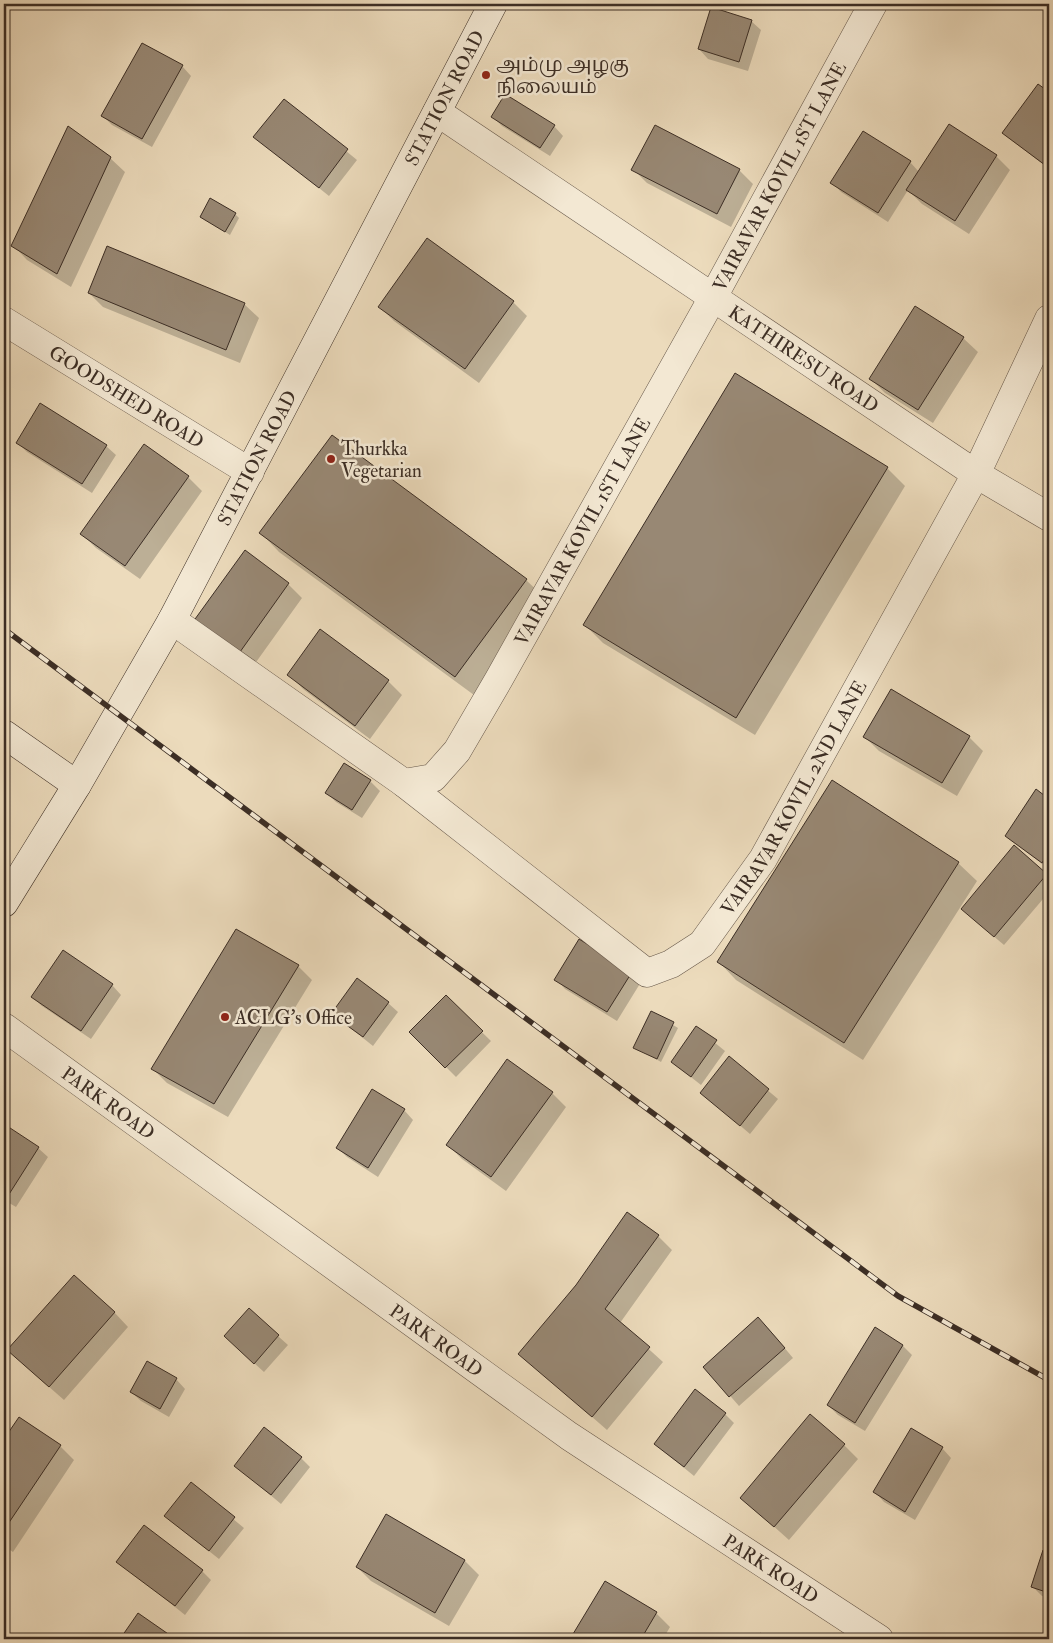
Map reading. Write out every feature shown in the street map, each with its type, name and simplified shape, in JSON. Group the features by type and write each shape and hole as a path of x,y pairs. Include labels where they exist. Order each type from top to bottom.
{"street":[{"name":"STATION ROAD","path":"4,903 77,785 172,620 493,4"},
{"name":"VAIRAVAR KOVIL 1ST LANE","path":"404,783 433,778 457,751 712,298 873,4"},
{"name":"KATHIRESU ROAD","path":"438,112 976,474 1049,517"},
{"name":"VAIRAVAR KOVIL 2ND LANE","path":"404,783 647,973 671,964 702,944 763,859 976,474 1049,319"},
{"name":"GOODSHED ROAD","path":"4,321 250,472"},
{"path":"172,620 404,783"},
{"path":"4,734 77,785"},
{"name":"PARK ROAD","path":"4,1027 569,1436 879,1639"}],"building":[{"path":"711,7 752,20 739,62 698,49"},
{"path":"142,43 183,65 142,139 101,116"},
{"path":"1038,84 1049,92 1049,168 1002,133"},
{"path":"505,94 555,125 540,148 491,117"},
{"path":"284,99 348,149 319,188 253,137"},
{"path":"949,124 997,155 955,221 906,190"},
{"path":"655,125 740,169 717,214 631,170"},
{"path":"68,126 111,157 57,274 11,246"},
{"path":"863,131 911,161 878,213 830,183"},
{"path":"210,198 236,213 225,232 200,217"},
{"path":"427,238 514,301 465,369 378,307"},
{"path":"107,246 245,303 226,350 88,293"},
{"path":"915,306 964,337 918,410 869,379"},
{"path":"735,373 888,467 736,718 583,625"},
{"path":"40,403 107,445 82,484 16,443"},
{"path":"332,435 527,579 455,677 259,533"},
{"path":"144,444 189,476 125,566 80,534"},
{"path":"245,550 289,583 235,659 190,626"},
{"path":"320,629 389,680 355,726 287,675"},
{"path":"891,689 970,736 942,783 863,737"},
{"path":"344,763 371,780 352,810 325,793"},
{"path":"832,780 959,862 844,1043 717,962"},
{"path":"1036,789 1049,799 1049,851 1042,863 1005,836"},
{"path":"1014,845 1047,874 994,937 961,909"},
{"name":"ACLG's Office","path":"236,929 299,965 214,1104 151,1069"},
{"path":"579,939 632,972 607,1012 554,980"},
{"path":"63,950 113,984 81,1031 31,997"},
{"path":"357,978 389,1002 363,1037 331,1014"},
{"path":"446,995 483,1031 445,1068 409,1032"},
{"path":"651,1011 674,1022 657,1059 633,1048"},
{"path":"696,1026 717,1040 691,1077 671,1062"},
{"path":"729,1056 769,1089 740,1126 700,1093"},
{"path":"507,1059 553,1092 491,1177 446,1145"},
{"path":"372,1089 405,1109 368,1168 336,1148"},
{"path":"4,1124 39,1147 6,1199 4,1198"},
{"path":"627,1212 659,1235 605,1309 650,1347 592,1417 518,1354 576,1285"},
{"path":"74,1275 115,1312 49,1387 7,1350"},
{"path":"249,1308 279,1335 254,1364 224,1336"},
{"path":"758,1317 785,1348 729,1397 703,1367"},
{"path":"875,1327 903,1345 855,1423 827,1405"},
{"path":"147,1361 177,1378 160,1409 130,1392"},
{"path":"695,1389 726,1413 684,1467 654,1444"},
{"path":"810,1414 845,1444 774,1527 740,1498"},
{"path":"19,1417 61,1445 4,1530 4,1439"},
{"path":"264,1427 302,1457 271,1495 234,1466"},
{"path":"911,1428 943,1447 905,1512 873,1492"},
{"path":"191,1482 235,1517 209,1551 164,1516"},
{"path":"386,1514 465,1560 435,1613 356,1567"},
{"path":"144,1525 203,1570 175,1606 116,1562"},
{"path":"1043,1550 1049,1552 1049,1593 1031,1587"},
{"path":"605,1581 657,1612 641,1639 570,1639"},
{"path":"138,1613 174,1638 174,1639 120,1639"},
{"path":"760,1633 768,1639 755,1639"}],"railway":[{"path":"4,629 898,1296 1049,1380"}],"place":[{"name":"அம்மு அழகு நிலையம்","path":"486,75"},
{"name":"Thurkka Vegetarian","path":"331,459"},
{"name":"ACLG's Office","path":"225,1017"}]}
